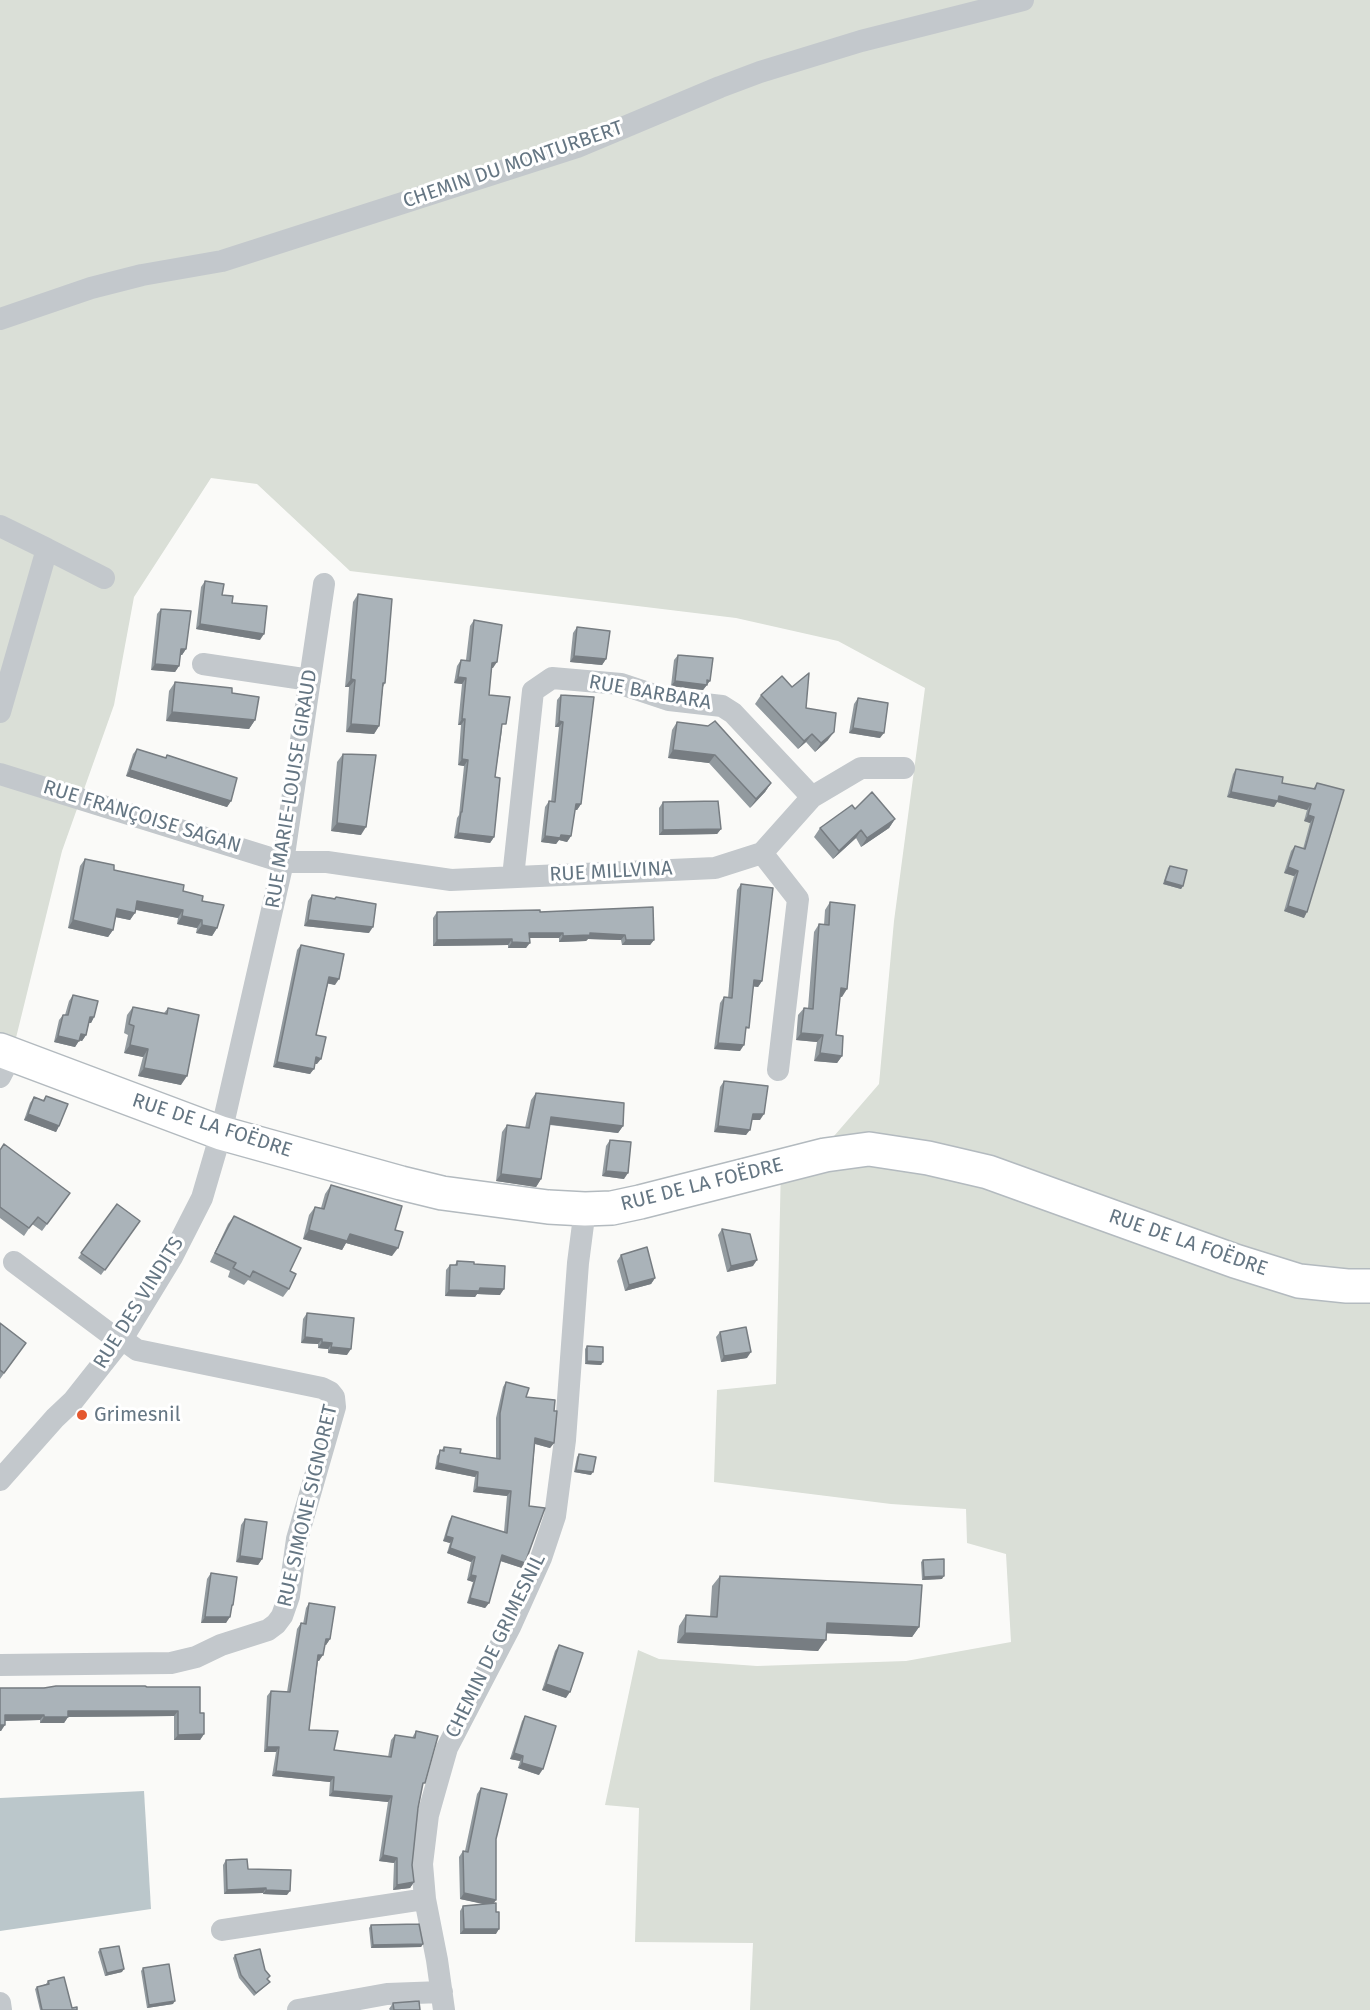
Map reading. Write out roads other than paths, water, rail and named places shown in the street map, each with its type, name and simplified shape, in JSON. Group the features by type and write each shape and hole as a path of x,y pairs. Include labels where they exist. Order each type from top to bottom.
{"street":[{"name":"CHEMIN DU MONTURBERT","path":"0,319 91,288 142,275 222,261 577,147 760,72 861,41 1023,0"},
{"path":"0,526 104,578"},
{"path":"0,712 47,549"},
{"name":"RUE MARIE-LOUISE GIRAUD","path":"221,1133 284,862 324,584"},
{"path":"203,664 310,680"},
{"name":"RUE BARBARA","path":"513,877 533,691 552,678 621,684 669,700 722,706 733,713 812,797"},
{"name":"RUE MILLVINA","path":"284,862 327,862 451,880 715,868 762,852 812,797 861,768 904,768"},
{"name":"RUE FRANÇOISE SAGAN","path":"0,774 284,862"},
{"path":"762,852 798,899 778,1070"},
{"name":"RUE DE LA FOËDRE","path":"4,1061 221,1133 400,1184 442,1193 548,1207 612,1208 825,1155 869,1149 928,1158 988,1172 1235,1262 1299,1281 1370,1286"},
{"name":"RUE DES VINDITS","path":"0,1480 73,1401 122,1339 172,1257 202,1198 221,1133"},
{"name":"CHEMIN DE GRIMESNIL","path":"443,2001 425,1899 422,1864 429,1815 447,1748 510,1627 541,1558 555,1516 565,1440 578,1263 585,1209"},
{"path":"14,1262 110,1334 122,1339"},
{"name":"RUE SIMONE SIGNORET","path":"0,1665 171,1663 196,1657 221,1644 268,1630 282,1616 289,1596 297,1539 335,1407 334,1397 322,1388 137,1350 122,1339"},
{"path":"222,1930 425,1899"},
{"path":"298,2010 387,1994 443,2001"},
{"path":"0,2003 1,2010"}],"place":[{"name":"Grimesnil","path":"82,1415"}]}
